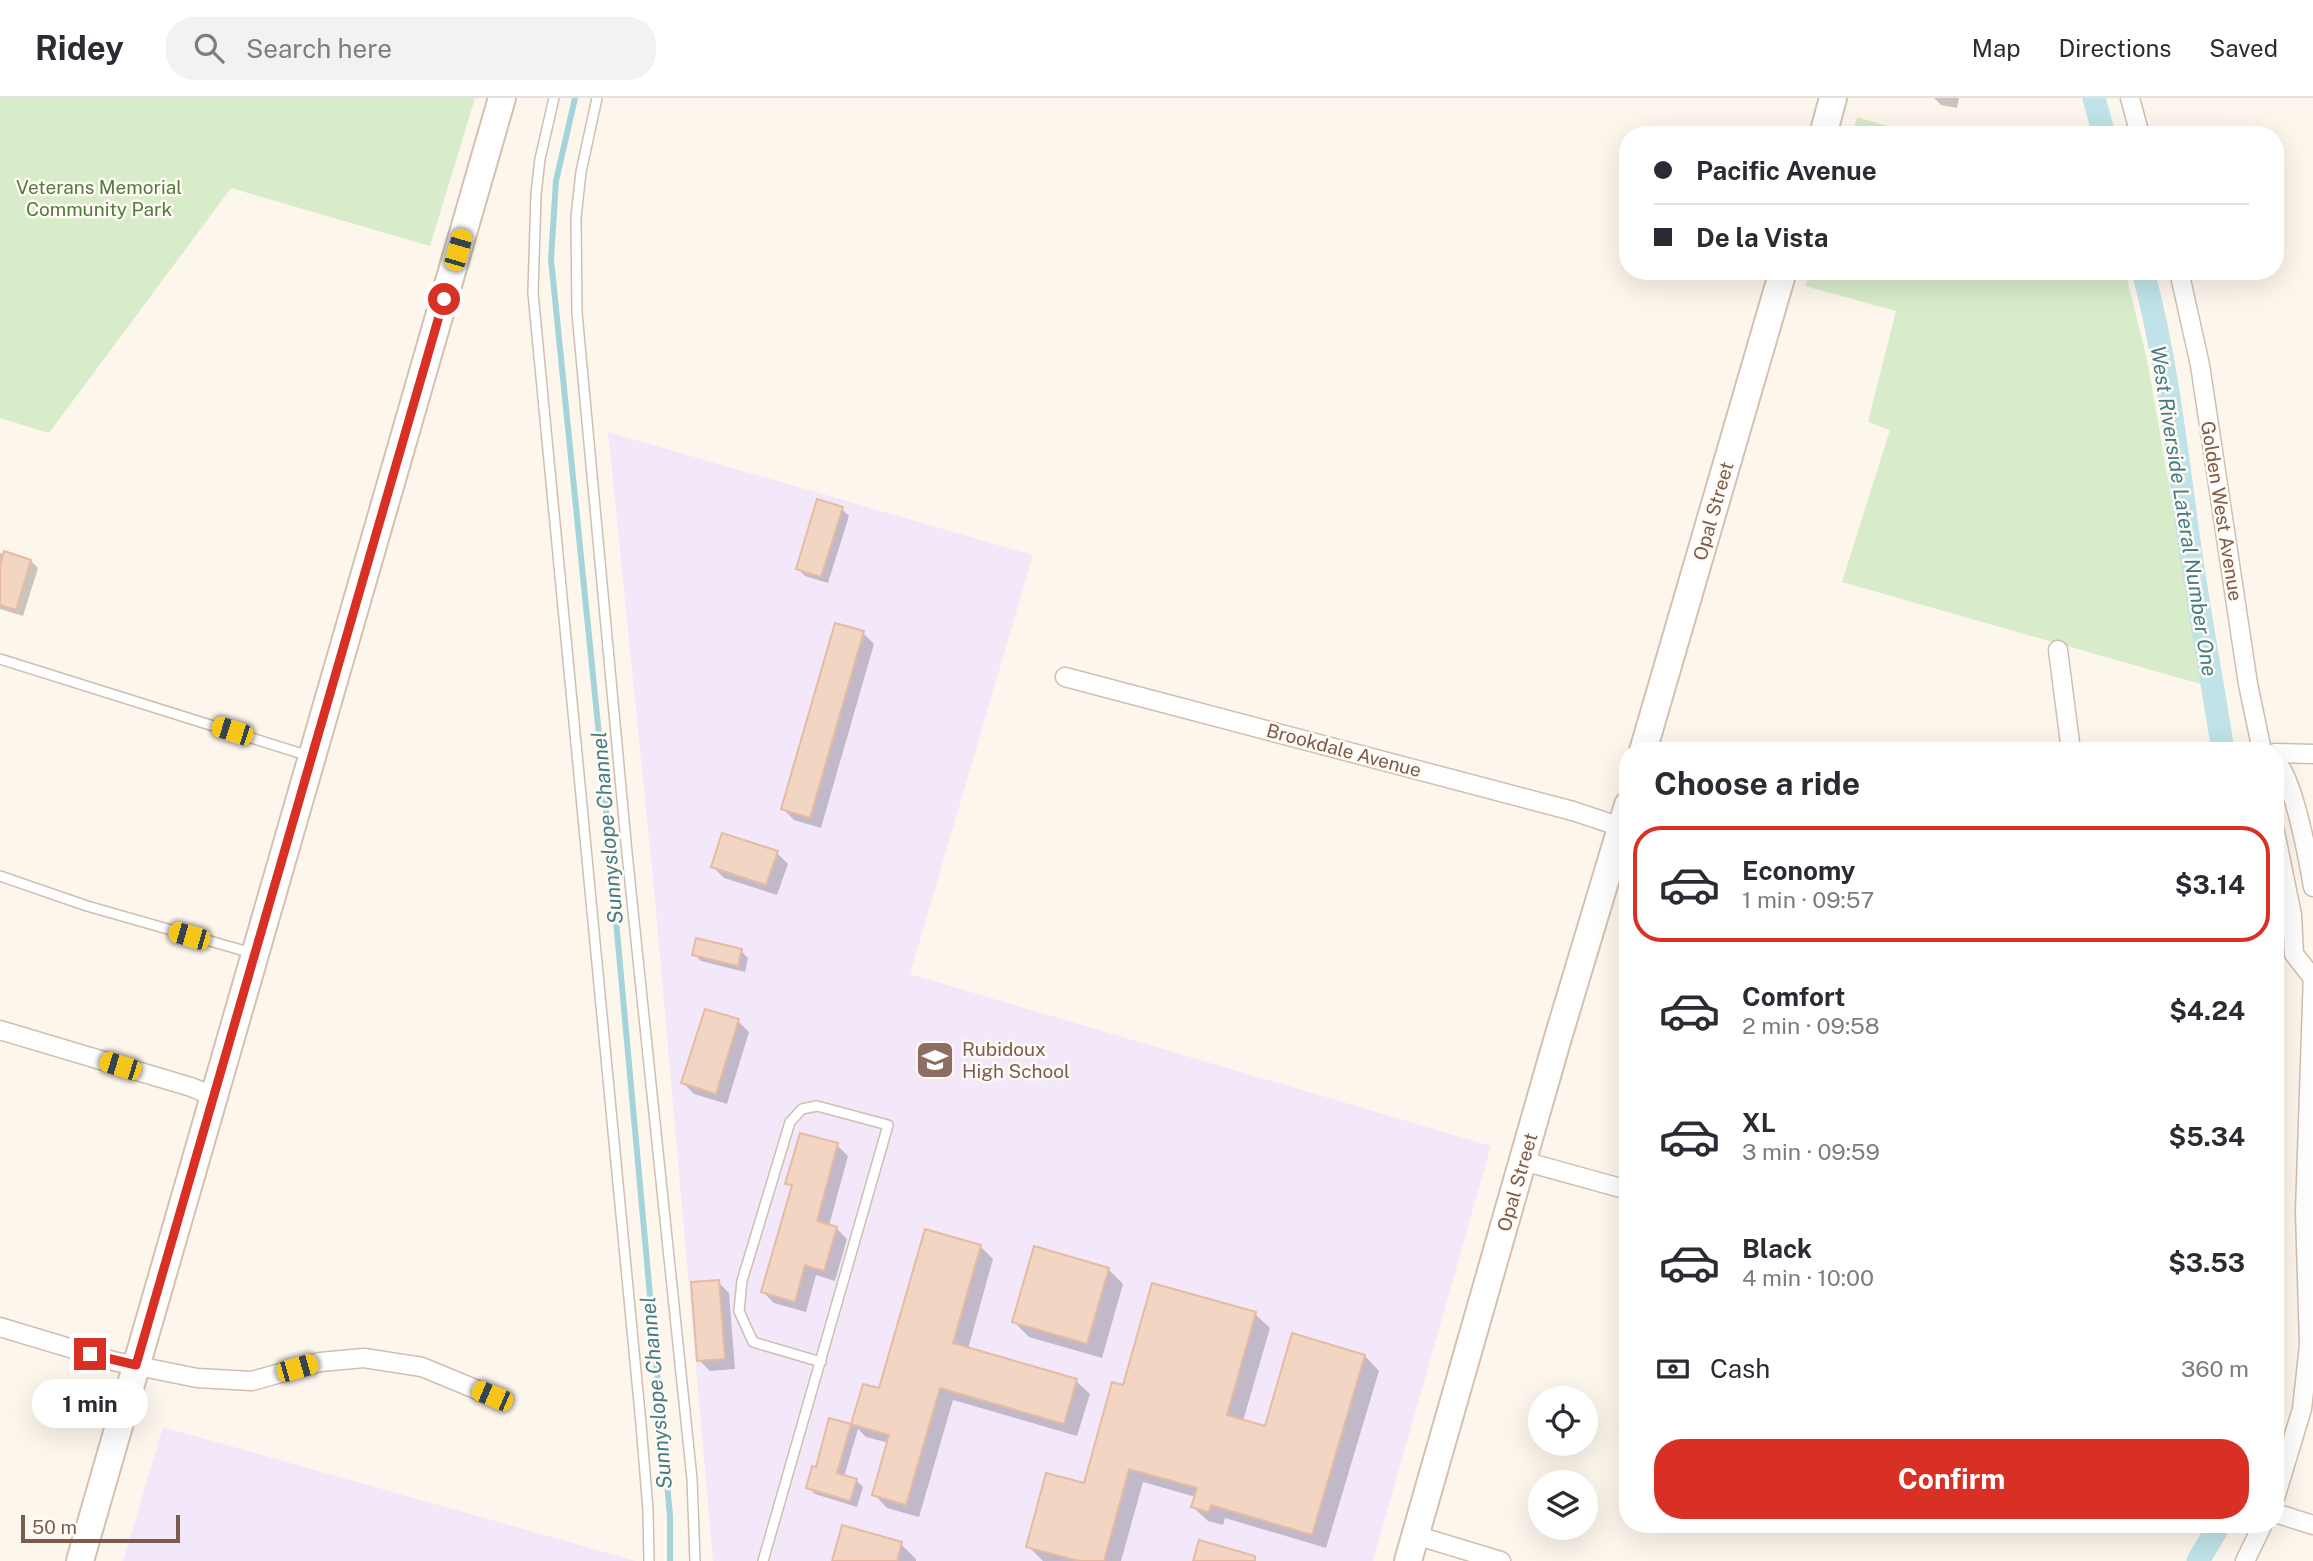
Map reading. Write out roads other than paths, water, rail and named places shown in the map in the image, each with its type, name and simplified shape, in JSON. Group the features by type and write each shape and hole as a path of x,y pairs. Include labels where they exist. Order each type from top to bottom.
{"street":[{"path":"80,1561 502,98"},
{"path":"1825,126 1833,98"},
{"path":"2130,98 2138,126"},
{"name":"Opal Street","path":"1646,742 1780,280"},
{"name":"Golden West Avenue","path":"2181,280 2200,365 2248,684 2260,742"},
{"path":"2058,650 2070,742"},
{"name":"Brookdale Avenue","path":"1065,677 1573,811 1619,816"},
{"path":"2284,753 2313,754"},
{"path":"2284,771 2302,833 2313,887"},
{"name":"Opal Street","path":"1408,1561 1557,1041 1618,871"},
{"path":"2284,876 2292,915 2294,954 2313,976 2309,1345 2302,1409 2284,1468"},
{"path":"0,1030 213,1096"},
{"path":"1523,1161 1619,1188"},
{"path":"0,1327 113,1361 197,1378 251,1381 320,1362 364,1359 422,1367 492,1396"},
{"path":"2284,1516 2313,1525"},
{"path":"2245,1561 2259,1533"},
{"path":"1415,1535 1501,1561"}],"lane":[{"path":"554,98 540,159 536,194 533,293 641,1424 649,1561"},
{"path":"597,98 581,172 576,217 577,313 626,840 692,1479 695,1561"},
{"path":"0,659 311,756"},
{"path":"0,876 87,906 254,954"},
{"path":"764,1561 821,1362 845,1270 888,1125 817,1106 802,1109 790,1122 742,1281 738,1311 753,1342 821,1362"}],"waterway":[{"name":"Sunnyslope Channel","path":"575,98 556,181 551,259 601,755 670,1516 670,1561"},
{"name":"West Riverside Lateral Number One","path":"2094,98 2102,126"},
{"name":"West Riverside Lateral Number One","path":"2145,280 2175,435 2222,742"},
{"name":"West Riverside Lateral Number One","path":"2198,1561 2215,1533"}],"place":[{"name":"Rubidoux High School","path":"935,1060"}],"park label":[{"name":"Veterans Memorial Community Park","path":"99,198"}]}
